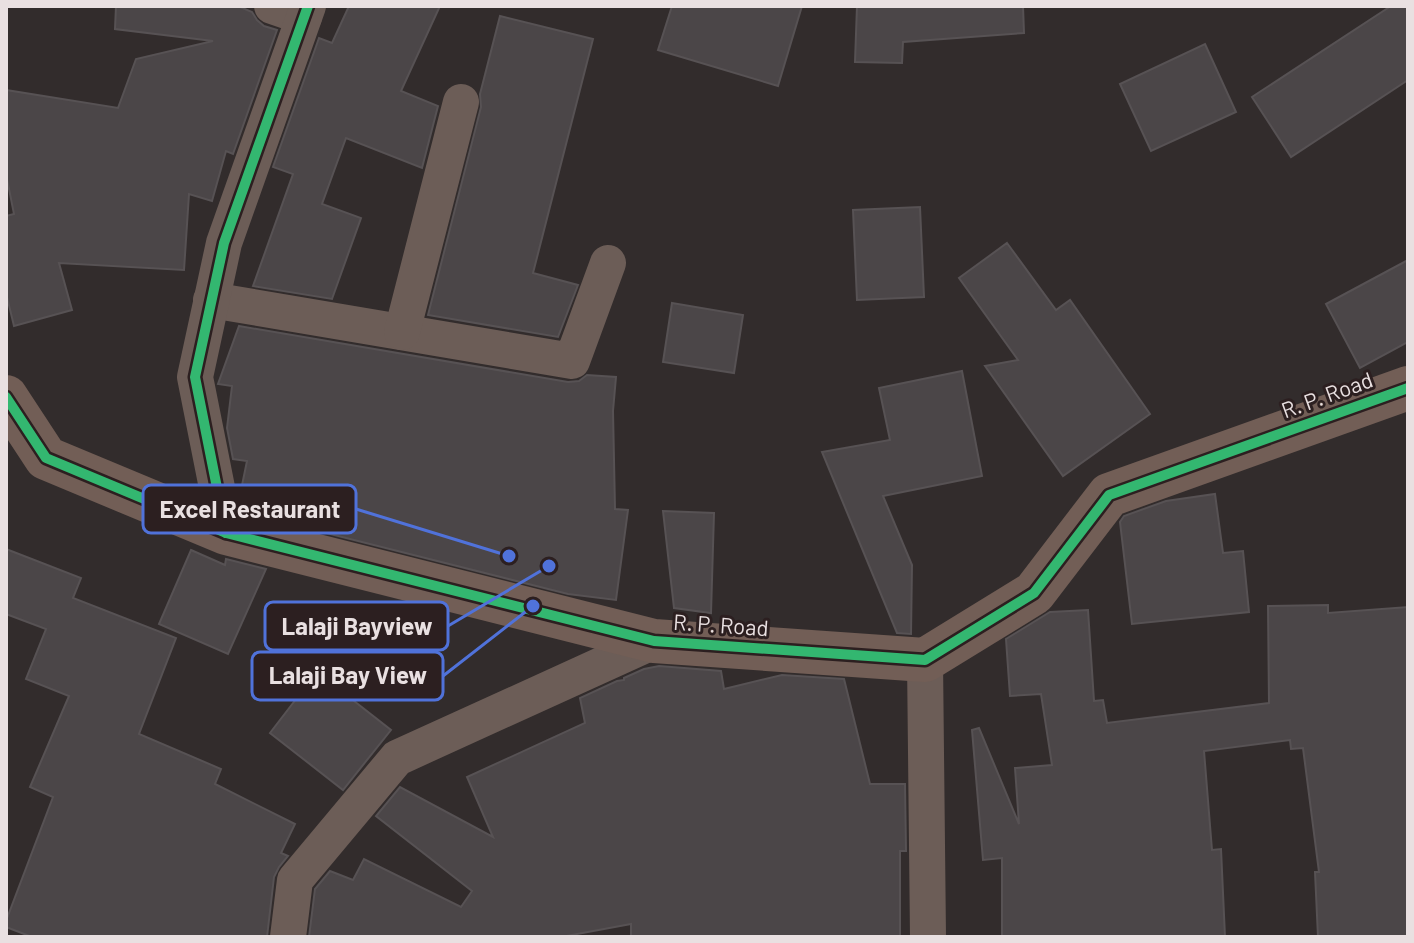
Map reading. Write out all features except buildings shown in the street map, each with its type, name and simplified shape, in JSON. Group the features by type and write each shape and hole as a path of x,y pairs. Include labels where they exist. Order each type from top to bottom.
{"street":[{"path":"226,533 195,377 224,243 295,10"},
{"path":"402,332 461,102"},
{"path":"211,300 572,361 608,263"},
{"name":"R. P. Road","path":"6,397 46,458 226,533 654,641 925,660 1034,593 1109,495 1408,388"},
{"path":"288,937 295,880 397,758 654,641"},
{"path":"925,660 928,937"}],"cycle path":[{"path":"226,533 195,377 224,243 308,6"},
{"path":"6,397 46,458 226,533 654,641 925,660 1034,593 1109,495 1408,388"}],"place":[{"name":"Excel Restaurant","path":"509,556"},
{"name":"Lalaji Bayview","path":"549,566"},
{"name":"Lalaji Bay View","path":"533,606"}]}
